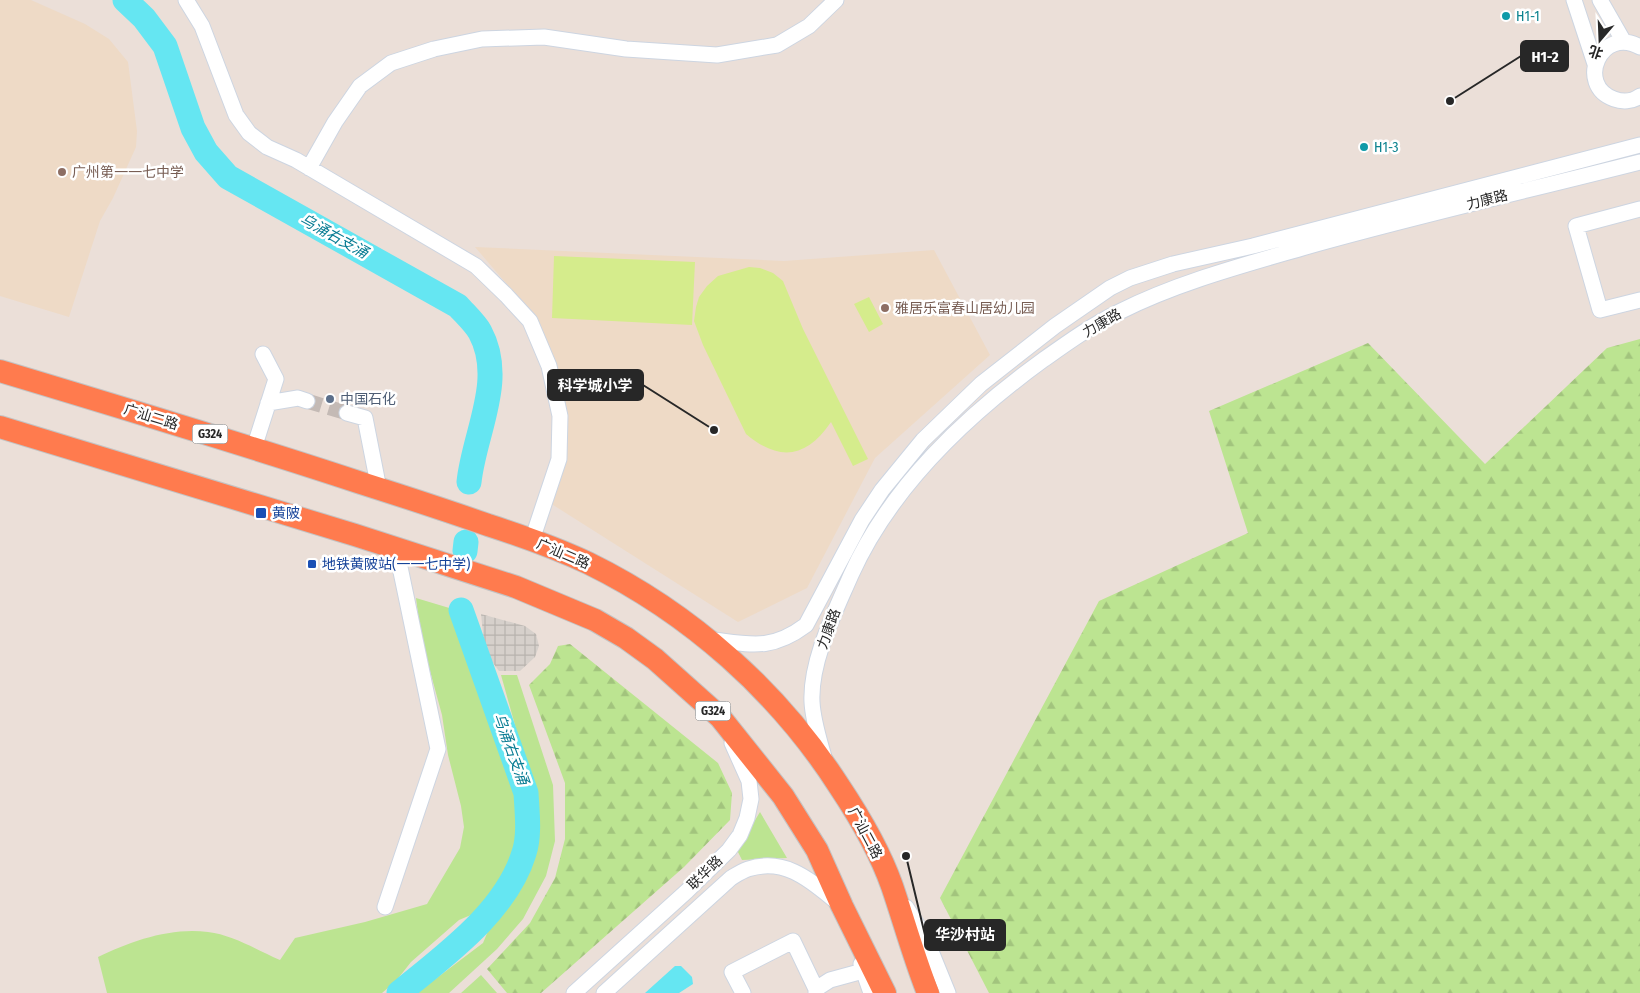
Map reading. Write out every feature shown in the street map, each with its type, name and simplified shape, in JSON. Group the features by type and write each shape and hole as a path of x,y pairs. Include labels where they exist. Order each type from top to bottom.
{"highway":[{"name":"广汕二路","path":"0,371 254,448 522,537 586,562 617,578 676,615 707,639 769,696 796,726 827,768 857,815 891,882 919,971 928,993"},
{"name":"G324","path":"0,427 419,555 516,587 595,620 626,638 654,659 720,717 766,774 801,822 817,850 885,993"}],"street":[{"path":"186,0 202,26 236,115 249,133 267,147 310,168 476,266 530,321 549,366 560,416 559,459 522,537"},
{"path":"310,168 335,122 360,86 391,63 425,52 482,39 544,37 626,48 717,55 776,45 810,26 836,0"},
{"path":"1574,0 1595,64"},
{"path":"1600,0 1624,42"},
{"path":"1639,100 1618,101 1609,98 1596,83 1594,74 1595,64 1599,55 1606,48 1624,42 1634,44 1640,48"},
{"name":"力康路","path":"707,639 758,644 777,642 792,636 806,625 862,520 882,490 923,440 981,384 1055,326 1110,288 1130,278 1173,264 1253,246 1640,145"},
{"name":"力康路","path":"827,768 816,728 812,702 813,686 818,660 829,627 866,545 904,489 945,443 980,409 1033,368 1117,313 1152,297 1213,274 1345,236 1640,162"},
{"path":"1640,209 1576,226 1600,310 1640,300"},
{"path":"254,448 276,379 262,354"},
{"path":"268,403 298,398 307,401"},
{"path":"347,413 365,418 379,489"},
{"path":"385,907 438,749 396,548"},
{"name":"联华路","path":"574,993 687,891 729,850 740,835 747,818 751,799 749,781 720,717"},
{"name":"联华路","path":"604,993 731,878 748,869 768,866 788,868 802,875 842,906"},
{"path":"891,882 926,939 948,993"},
{"path":"842,906 871,993"},
{"path":"743,993 732,972 793,941 816,991 830,980 863,971"}],"shaded area":[{"name":"广州第一一七中学","path":"0,0 31,0 85,24 109,39 128,62 137,131 136,147 113,198 100,221 69,317 0,296"},
{"path":"475,247 784,261 934,250 990,355 875,458 807,588 738,622 550,503 564,445 535,317"},
{"path":"481,614 525,626 536,634 539,646 535,657 520,671 499,671 485,652"}],"green space":[{"path":"554,256 695,262 692,325 552,318"},
{"path":"749,267 760,268 773,273 783,281 803,329 868,459 853,466 831,422 812,443 792,452 770,449 746,434 703,345 694,321 699,297 707,286 718,276"},
{"path":"869,297 883,324 869,332 854,304"},
{"path":"1640,339 1640,993 989,993 940,898 1099,601 1248,533 1209,411 1368,343 1485,464 1607,348"},
{"path":"416,598 456,610 484,687 521,803 518,851 504,883 494,898 478,912 459,920 411,962 396,981 382,993 107,993 98,957 138,941 166,933 194,931 217,934 236,940 280,960 295,938 365,922 427,904 460,848 464,827 461,806 448,755 442,715 421,638"},
{"path":"570,644 718,763 732,793 730,820 684,867 541,993 507,993 487,969 530,923 555,878 565,839 565,783 529,685 550,664 558,646"},
{"path":"501,675 517,675 553,785 555,841 546,876 523,919 497,949 449,993 417,993 483,943 491,924 500,915 520,881 532,849 535,811 525,761"},
{"path":"760,812 787,858 742,860 737,850"},
{"path":"481,975 497,993 461,993"}],"water":[{"path":"675,966 681,966 692,977 693,984 679,993 645,993"}],"waterway":[{"name":"乌涌右支涌","path":"125,0 144,18 165,46 193,128 206,152 228,177 458,306 478,329 487,350 490,369 489,388 469,482"},
{"name":"乌涌右支涌","path":"465,551 466,542"},
{"name":"乌涌右支涌","path":"399,993 454,948 489,913 515,874 526,846 528,823 526,793 461,610"}],"tunnel":[{"path":"307,401 347,413"}],"place":[{"name":"H1-1","path":"1506,16"},
{"name":"H1-2","path":"1450,101"},
{"name":"H1-3","path":"1364,147"},
{"name":"广州第一一七中学","path":"62,172"},
{"name":"雅居乐富春山居幼儿园","path":"885,308"},
{"name":"中国石化","path":"330,399"},
{"name":"科学城小学","path":"714,430"},
{"name":"黄陂","path":"261,513"},
{"name":"地铁黄陂站(一一七中学)","path":"312,564"},
{"name":"华沙村站","path":"906,856"}]}
